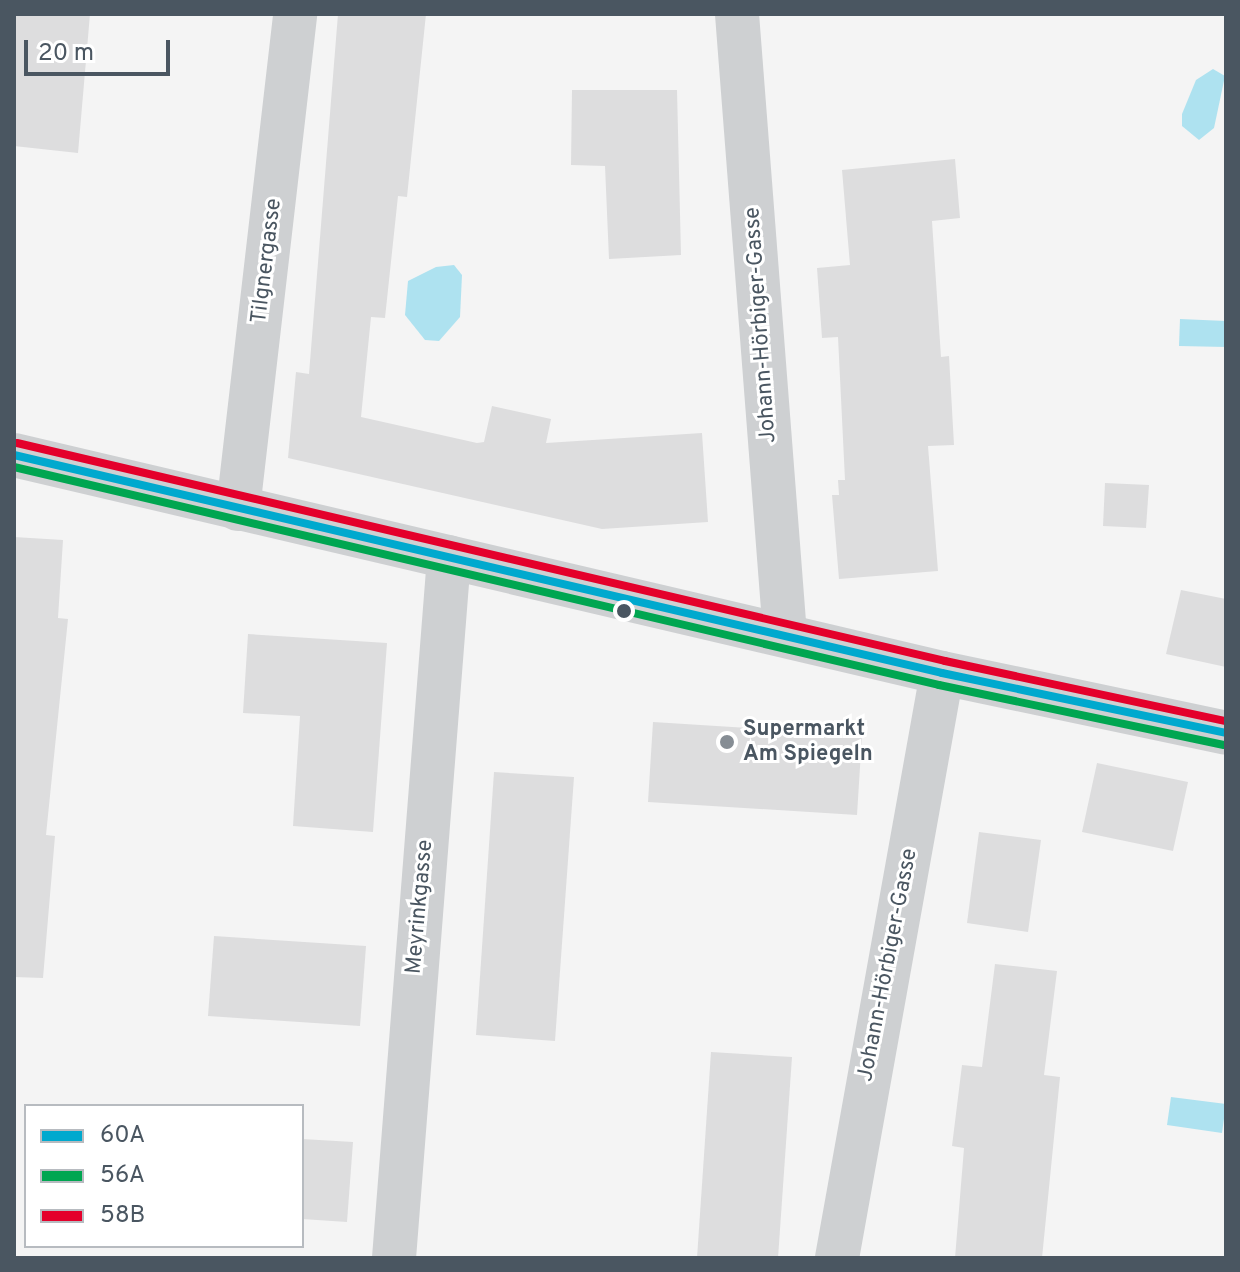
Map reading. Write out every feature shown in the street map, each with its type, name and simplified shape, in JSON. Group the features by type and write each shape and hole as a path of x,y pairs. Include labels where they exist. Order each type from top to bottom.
{"street":[{"name":"Tilgnergasse","path":"238,509 295,14"},
{"name":"Johann-Hörbiger-Gasse","path":"737,14 785,635"},
{"path":"14,455 942,673 1226,733"},
{"name":"Meyrinkgasse","path":"394,1258 449,557"},
{"name":"Johann-Hörbiger-Gasse","path":"837,1258 942,673"}],"water":[{"path":"1213,69 1225,76 1214,128 1199,140 1182,126 1182,114 1196,80"},
{"path":"454,265 462,275 460,317 439,341 425,340 405,315 408,281 436,267"},
{"path":"1180,319 1226,321 1226,347 1179,346"},
{"path":"1171,1097 1226,1104 1222,1133 1167,1125"}],"building":[{"path":"14,14 90,14 78,153 14,146"},
{"path":"338,14 426,14 407,197 398,196 385,318 371,317 361,417 477,443 484,442 492,406 551,419 546,443 702,433 708,522 602,529 288,458 296,372 309,374"},
{"path":"572,90 677,90 681,255 609,259 605,166 571,165"},
{"path":"955,159 960,218 932,221 941,357 949,356 954,445 928,446 938,571 839,579 832,495 839,495 838,480 845,480 838,337 822,338 817,268 850,265 842,170"},
{"path":"1105,483 1149,485 1146,528 1103,526"},
{"path":"14,537 63,540 58,618 68,619 46,835 55,836 43,978 14,977"},
{"path":"1181,590 1226,599 1226,667 1166,654"},
{"path":"248,634 387,643 373,832 293,826 300,716 243,713"},
{"path":"653,722 862,735 857,815 648,802"},
{"path":"1097,763 1188,782 1173,851 1082,832"},
{"path":"494,772 574,777 555,1041 476,1035"},
{"path":"979,832 1041,840 1028,932 967,923"},
{"path":"214,936 366,946 360,1026 208,1016"},
{"path":"995,964 1057,971 1044,1075 1060,1077 1042,1258 955,1258 964,1148 952,1146 962,1065 982,1067"},
{"path":"711,1052 792,1057 778,1258 697,1258"},
{"path":"304,1139 353,1142 347,1222 304,1219"}],"transit line":[{"name":"58B","path":"17,443 945,661 1226,721"},
{"name":"60A","path":"14,455 942,673 1226,733"},
{"name":"56A","path":"14,467 939,685 1224,745"}],"place":[{"name":"Supermarkt Am Spiegeln","path":"727,742"}]}
